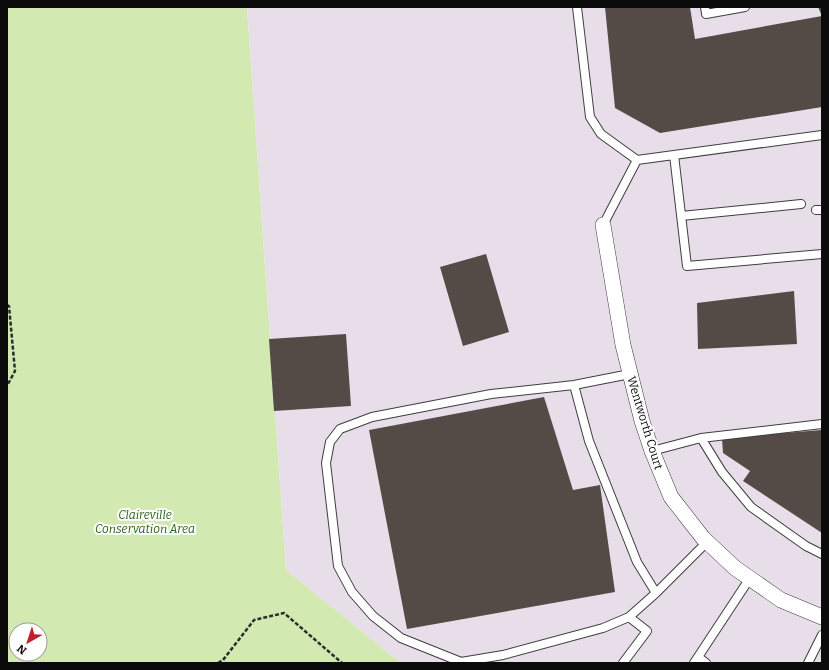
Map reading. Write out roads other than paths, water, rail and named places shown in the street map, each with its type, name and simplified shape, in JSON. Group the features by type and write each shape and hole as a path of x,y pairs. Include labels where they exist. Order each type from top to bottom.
{"street":[{"name":"Wentworth Court","path":"603,225 623,345 630,374 652,452 671,497 707,542 734,568 781,600 822,617"}],"lane":[{"path":"577,7 590,117 601,134 637,160 822,135"},
{"path":"705,7 706,14 745,7"},
{"path":"674,155 687,266 822,254"},
{"path":"603,225 637,160"},
{"path":"681,216 801,204"},
{"path":"630,374 574,385 491,394 372,417 340,429 330,442 326,463 338,566 352,592 373,616 401,638 461,662 503,655 603,628 629,617 656,593 707,542"},
{"path":"574,385 589,441 637,562 656,593"},
{"path":"652,452 701,438 822,424"},
{"path":"701,438 722,472 751,506 806,546 822,554"},
{"path":"706,663 696,660 750,578"},
{"path":"623,663 647,631 629,617"},
{"path":"808,663 822,635"},
{"path":"503,655 509,663"}],"park label":[{"name":"Claireville Conservation Area","path":"145,522"}]}
